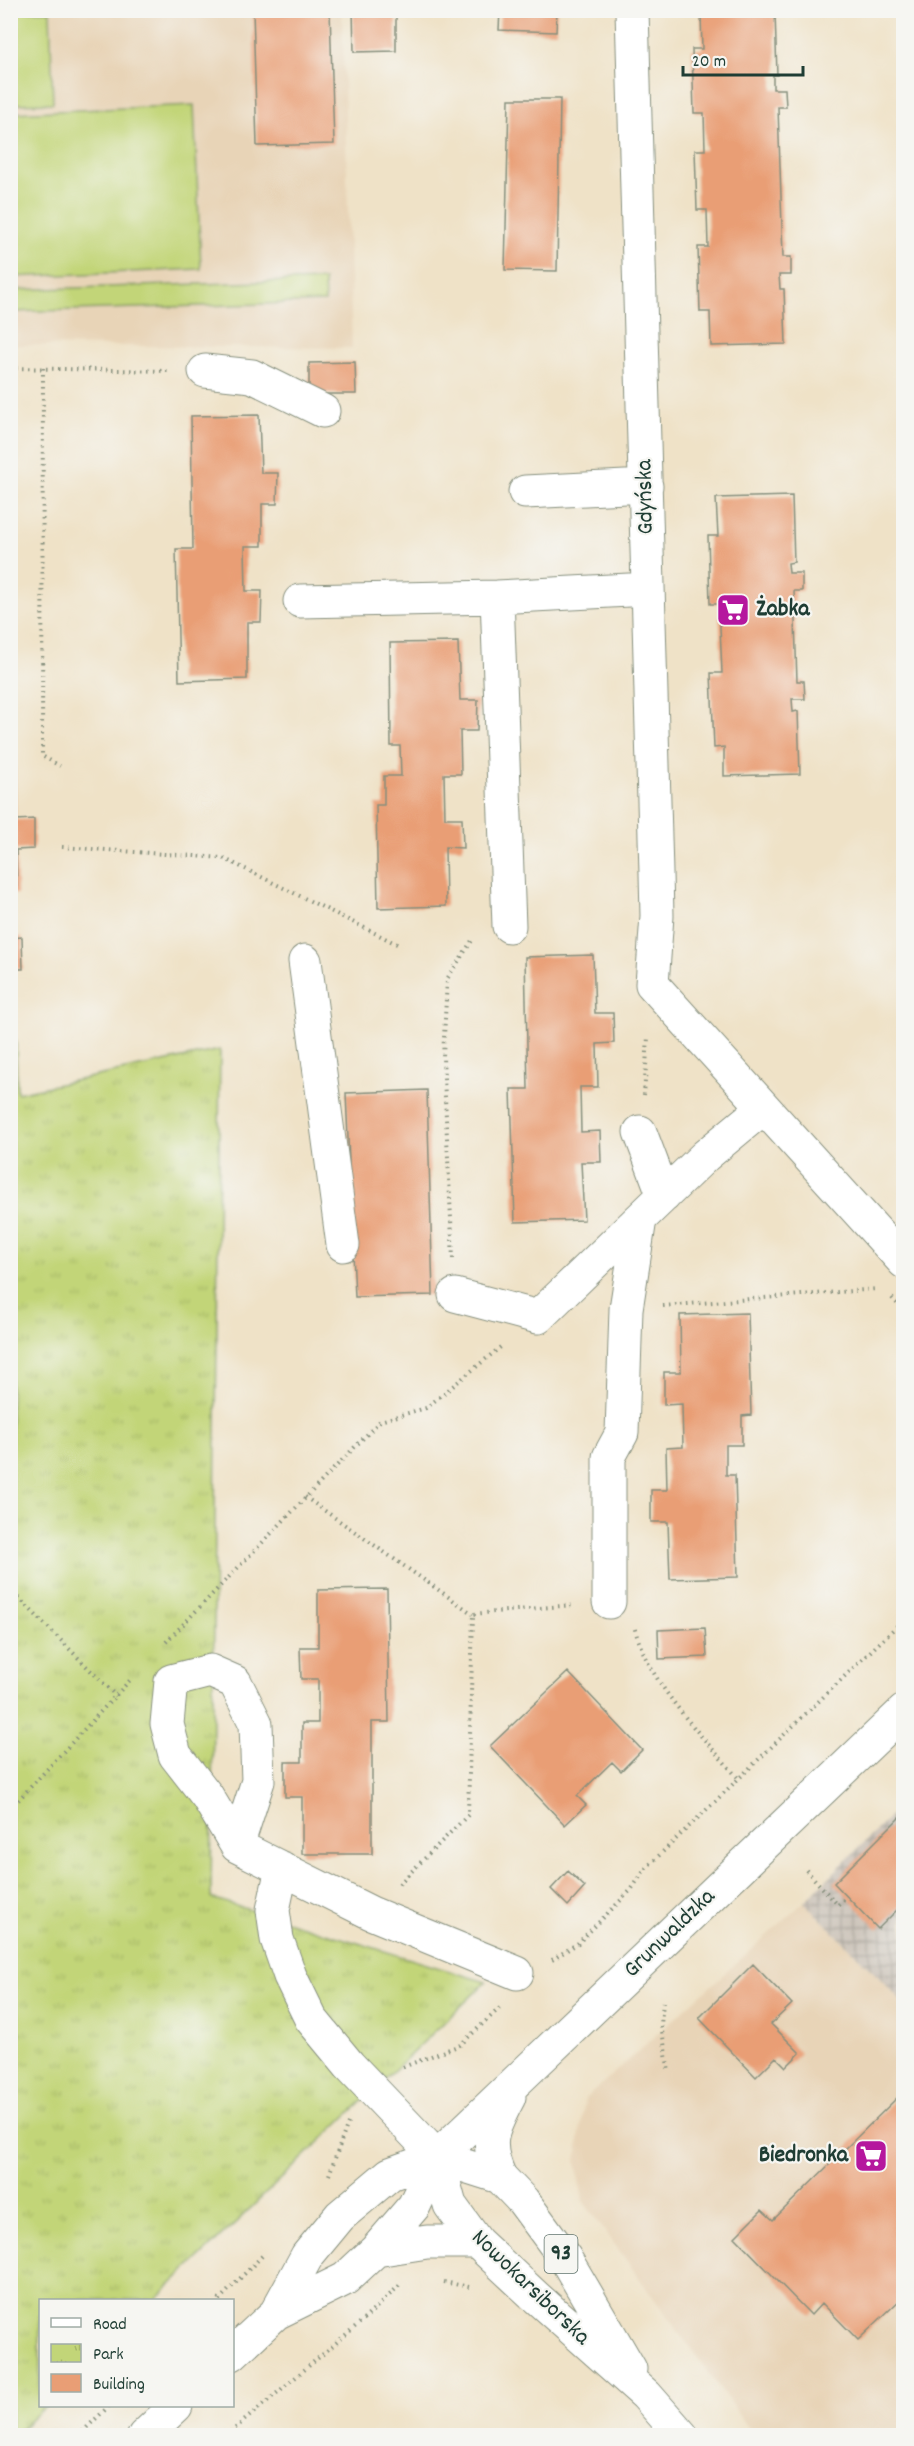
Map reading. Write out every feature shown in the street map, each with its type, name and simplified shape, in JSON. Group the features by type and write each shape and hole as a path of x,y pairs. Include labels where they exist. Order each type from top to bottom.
{"street":[{"name":"Gdyńska","path":"632,10 657,916 652,984 763,1107"},
{"path":"205,372 252,376 322,411"},
{"path":"525,492 646,486"},
{"path":"300,601 497,597 648,589"},
{"path":"494,928 497,597"},
{"path":"305,961 343,1245"},
{"path":"455,1294 538,1317 705,1156 763,1107 903,1262"},
{"path":"642,1116 664,1196"},
{"path":"609,1602 609,1457 622,1433 626,1309 640,1219"},
{"path":"237,1846 258,1780 256,1724 236,1682 210,1671 171,1681 167,1724 175,1755 207,1796 237,1846 371,1913 531,1970"},
{"name":"Grunwaldzka","path":"234,2352 276,2313 345,2279 376,2250 414,2206 437,2157 903,1711"},
{"path":"282,1868 273,1910 277,1939 290,1976 311,2019 349,2065 437,2157"},
{"name":"Nowokarsiborska","path":"519,2079 491,2136 491,2157 500,2177 523,2202 565,2259 646,2395"},
{"name":"Grunwaldzka","path":"276,2313 307,2256 340,2216 390,2174 437,2157"},
{"name":"Nowokarsiborska","path":"437,2157 500,2177"},
{"name":"Nowokarsiborska","path":"437,2157 450,2205 477,2242 646,2395 682,2436"},
{"path":"376,2250 427,2242 477,2242"},
{"path":"144,2436 175,2407"}],"path":[{"path":"10,368 205,372"},
{"path":"43,368 42,756 60,766"},
{"path":"62,847 223,858 399,945"},
{"path":"455,1294 443,1057 447,979 494,928"},
{"path":"642,1116 645,1070"},
{"path":"626,1309 884,1288"},
{"path":"165,1643 380,1421 426,1408 538,1317"},
{"path":"305,1497 472,1614 609,1602 629,1603 640,1647 670,1697 739,1779"},
{"path":"10,1588 116,1696"},
{"path":"371,1913 468,1815 472,1614"},
{"path":"531,1970 578,1943 631,1890 646,1868 903,1619"},
{"path":"10,1809 140,1669"},
{"path":"806,1870 838,1905 848,1896"},
{"path":"663,2002 661,2025 669,2072"},
{"path":"398,2069 459,2045 504,2004"},
{"path":"325,2185 350,2118 354,2113"},
{"path":"226,2436 362,2321 406,2279"},
{"path":"221,2299 226,2293"},
{"path":"78,2436 108,2407"}],"shaded area":[{"path":"11,11 342,11 352,348 11,345"},
{"path":"903,1804 903,2002 804,1902"},
{"path":"804,1902 903,2002 903,2435 754,2435 583,2201 576,2161 585,2099"}],"green space":[{"path":"10,11 50,11 53,103 11,104"},
{"path":"194,105 201,269 11,277 11,113"},
{"path":"324,280 325,302 11,312 11,290"},
{"path":"11,1041 16,1041 17,1093 220,1050 211,1898 486,1982 156,2299 39,2299 39,2407 45,2407 11,2436"}],"building":[{"path":"253,10 330,10 334,144 257,146"},
{"path":"353,10 396,10 396,51 354,52"},
{"path":"500,10 557,10 556,32 499,30"},
{"path":"775,12 777,75 773,75 773,89 785,89 786,107 778,107 783,257 791,257 791,275 779,275 780,289 784,289 786,344 711,346 710,312 700,312 698,247 708,247 707,210 697,210 695,150 705,150 704,113 694,113 692,49 702,49 701,14"},
{"path":"509,99 560,99 557,271 505,270"},
{"path":"355,362 356,394 309,394 309,363"},
{"path":"259,415 261,473 278,473 277,504 262,504 262,546 245,546 246,591 262,591 261,622 247,622 247,679 179,681 176,549 193,549 191,416"},
{"path":"792,496 794,562 788,563 789,573 802,573 802,591 794,591 797,681 804,681 805,699 792,699 793,712 798,711 800,774 724,776 724,747 714,748 711,673 722,673 719,604 710,604 708,536 718,536 716,498"},
{"path":"458,642 460,700 478,700 477,731 460,731 461,774 444,774 445,818 462,818 463,848 445,847 446,906 378,908 376,805 384,805 384,776 401,776 400,746 391,746 390,643"},
{"path":"10,762 15,762 16,820 34,819 34,849 16,850 17,894 10,894"},
{"path":"22,937 23,969 10,969 10,938"},
{"path":"593,955 595,1013 613,1013 614,1043 597,1044 598,1087 580,1087 581,1132 600,1131 601,1162 581,1162 584,1220 515,1222 511,1089 528,1089 525,957"},
{"path":"427,1090 433,1295 355,1297 346,1093"},
{"path":"748,1313 751,1415 742,1416 742,1445 726,1445 726,1475 735,1475 738,1577 670,1579 668,1522 651,1522 651,1490 667,1490 666,1448 683,1447 682,1404 664,1405 664,1372 681,1372 680,1315"},
{"path":"387,1589 389,1722 372,1722 372,1854 302,1854 302,1797 285,1797 285,1762 302,1762 302,1723 318,1723 318,1679 301,1679 300,1647 318,1647 318,1590"},
{"path":"705,1628 707,1657 659,1659 658,1630"},
{"path":"568,1672 642,1750 621,1771 612,1762 577,1796 586,1805 565,1825 490,1746"},
{"path":"904,1813 904,1903 878,1929 834,1883"},
{"path":"568,1871 585,1887 568,1906 551,1889"},
{"path":"753,1964 792,2004 771,2024 800,2053 786,2067 776,2057 756,2077 699,2018"},
{"name":"Biedronka","path":"904,2091 904,2296 858,2340 822,2303 811,2315 735,2237 762,2210 773,2220"}],"place":[{"name":"Żabka","path":"733,610"},
{"name":"Biedronka","path":"871,2156"}]}
